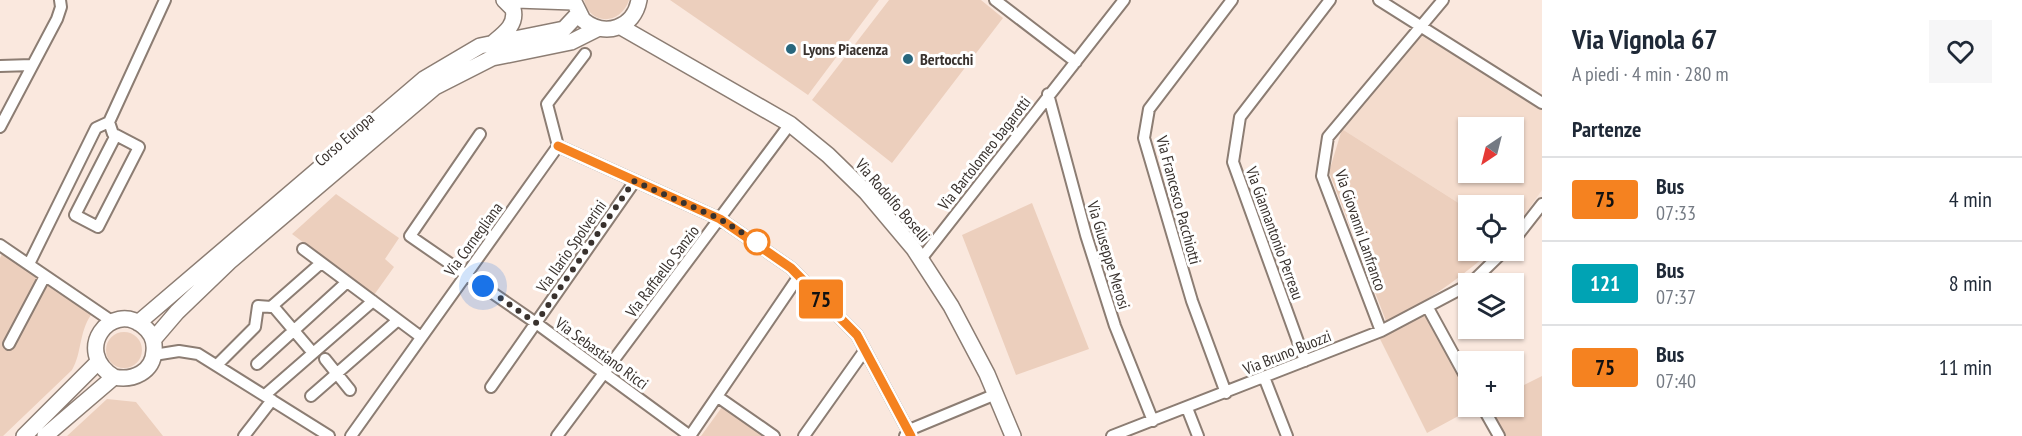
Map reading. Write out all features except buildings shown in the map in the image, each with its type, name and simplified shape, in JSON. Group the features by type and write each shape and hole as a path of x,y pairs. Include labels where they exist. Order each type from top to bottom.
{"main road":[{"name":"Corso Europa","path":"494,42 513,21 513,9 504,0"},
{"path":"518,0 575,5 589,26 614,30 621,27"},
{"name":"Via Rodolfo Boselli","path":"638,4 621,27 790,124 828,155 866,192 921,259 966,330 1013,436"},
{"name":"Via Rodolfo Boselli","path":"638,4 649,32 671,55"},
{"name":"Corso Europa","path":"138,322 410,89 439,68 480,46 557,32 569,26 575,5"},
{"name":"Corso Europa","path":"114,377 133,378 142,373 153,348 177,312 229,262 435,87 492,58 571,42 597,29"},
{"path":"45,436 114,377 98,363 95,354 97,337 113,322 125,319 138,322 148,330 153,348"},
{"path":"24,436 98,363"}],"street":[{"path":"0,127 60,10 60,0"},
{"path":"29,264 96,128 109,122 165,0"},
{"path":"995,0 1076,62"},
{"name":"Via Bartolomeo bagarotti","path":"921,259 1048,94 1124,0"},
{"name":"Via Francesco Pacchiotti","path":"1226,393 1192,302 1144,138 1149,109 1232,0"},
{"name":"Via Giannantonio Perreau","path":"1305,361 1233,162 1240,117 1330,0"},
{"path":"1379,0 1542,103"},
{"name":"Via Giovanni Lanfranco","path":"1381,331 1322,176 1328,137 1443,0"},
{"path":"585,54 547,104 558,146 720,219 757,242 800,276 857,335 908,434 996,394"},
{"path":"0,66 32,65"},
{"name":"Via Giuseppe Merosi","path":"1048,94 1090,246 1115,326 1153,421"},
{"path":"109,122 116,135 139,147 98,227 75,215 116,135"},
{"name":"Via Raffaello Sanzio","path":"556,436 790,124"},
{"name":"Via Sebastiano Ricci","path":"480,134 410,236 536,323 690,436"},
{"name":"Via Cornegliana","path":"351,436 558,146"},
{"name":"Via Ilario Spolverini","path":"491,387 634,181"},
{"path":"1524,227 1542,204"},
{"path":"0,245 113,322"},
{"path":"303,249 421,337"},
{"name":"Via Bruno Buozzi","path":"1480,273 1493,261"},
{"path":"217,364 255,327 258,306 273,306 321,263"},
{"path":"9,344 45,276"},
{"path":"690,436 800,276"},
{"path":"257,364 347,282"},
{"name":"Via Bruno Buozzi","path":"1112,436 1381,331 1458,290"},
{"path":"244,436 269,398 313,353 373,301"},
{"path":"273,306 313,353"},
{"path":"1428,308 1458,363"},
{"path":"311,396 398,320"},
{"path":"153,348 192,351 217,364 329,436"},
{"path":"804,436 865,350"},
{"path":"325,359 350,390"},
{"path":"1264,377 1287,436"},
{"path":"718,396 774,436"},
{"path":"1187,408 1198,436"},
{"path":"1488,417 1498,436"}],"shaded area":[{"path":"584,0 629,0 619,14 606,19 592,14"},
{"name":"Lyons Piacenza","path":"670,0 879,0 808,95"},
{"name":"Bertocchi","path":"889,0 981,0 1003,18 892,163 812,100"},
{"path":"1419,34 1542,109 1542,190 1524,216 1524,195 1458,195 1458,203 1342,129"},
{"path":"1342,129 1458,203 1458,261 1479,261 1464,273 1458,273 1458,278 1442,290 1386,321 1329,172"},
{"path":"336,194 399,238 385,259 394,267 374,295 292,234"},
{"path":"1032,203 1089,349 1016,375 962,235"},
{"path":"3,252 91,315 84,328 78,357 72,370 3,436 0,436 0,258"},
{"path":"1426,314 1458,374 1458,416 1427,433 1379,337"},
{"path":"124,332 137,337 142,350 137,363 124,368 111,363 106,350 111,337"},
{"path":"1542,376 1542,436 1504,436 1494,417 1524,417 1524,385"},
{"path":"107,399 136,402 163,436 67,436"},
{"path":"722,407 763,436 701,436"}],"bus line":[{"name":"75","path":"558,146 720,219 757,242 791,268 857,335 911,436"}],"place":[{"name":"Lyons Piacenza","path":"791,49"},
{"name":"Bertocchi","path":"908,59"}],"route":[{"path":"483,286 536,323 634,181 720,219 757,242"}]}
